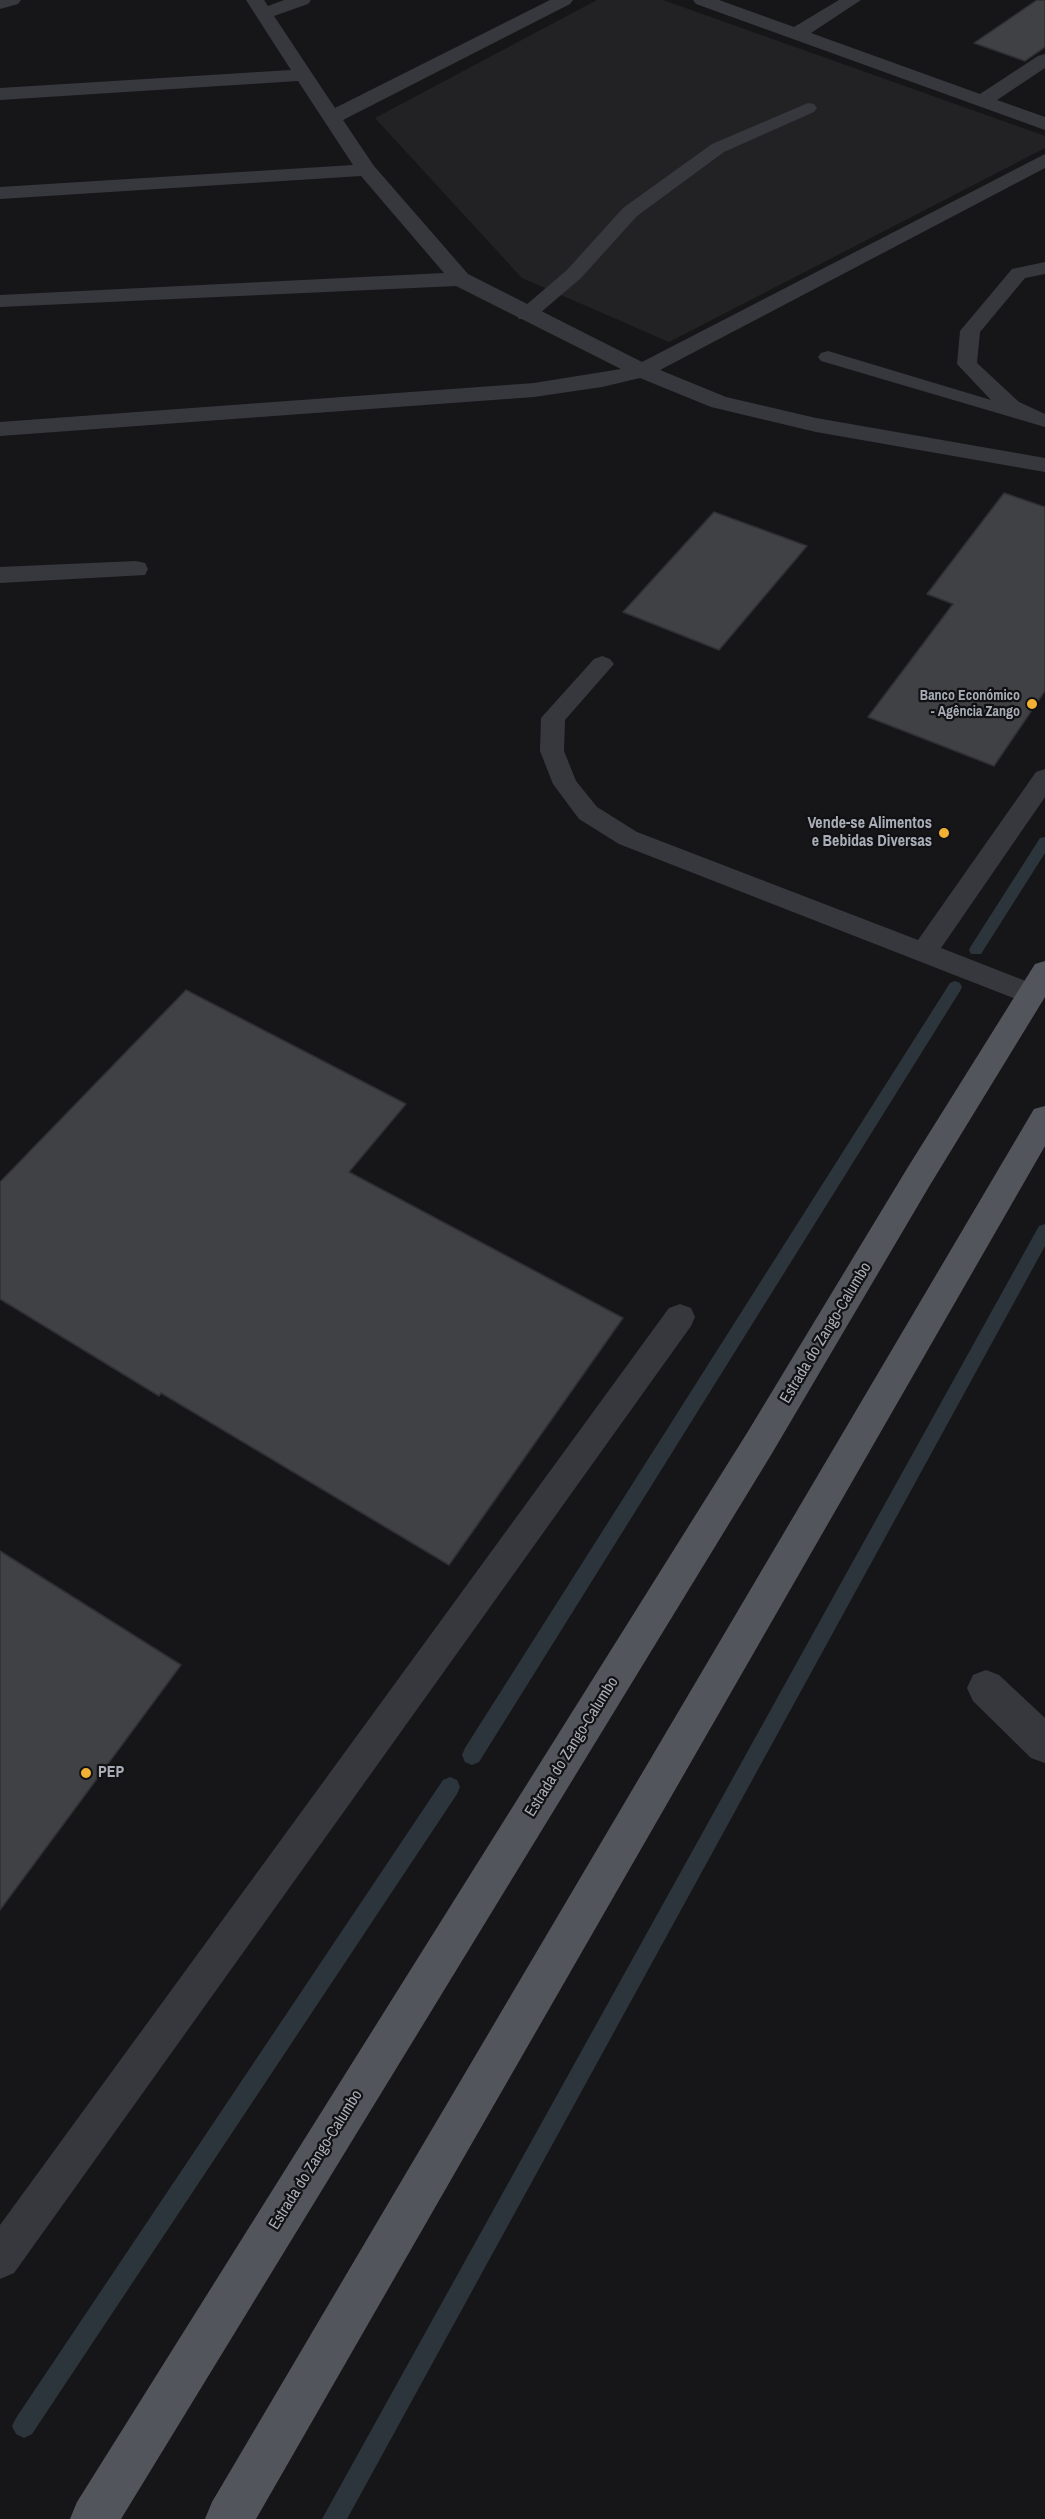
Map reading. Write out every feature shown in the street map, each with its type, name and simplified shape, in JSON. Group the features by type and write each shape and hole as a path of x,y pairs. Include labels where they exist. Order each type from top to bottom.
{"main road":[{"name":"Estrada do Zango-Calumbo","path":"94,2519 759,1444 1038,983"},
{"path":"229,2519 1045,1118"}],"street":[{"path":"0,4 12,0"},
{"path":"302,0 259,6 366,170 460,279 526,315 642,371 719,402 816,425 1045,465"},
{"path":"333,117 564,0"},
{"path":"702,0 1045,124"},
{"path":"796,34 852,0"},
{"path":"982,101 1045,60"},
{"path":"0,94 305,75"},
{"path":"0,429 534,390 602,380 642,371 1045,160"},
{"path":"0,193 366,170"},
{"path":"0,302 460,279"},
{"path":"0,575 136,568"},
{"path":"986,1688 1045,1744"}],"lane":[{"path":"526,315 574,274 630,212 718,148 808,108"},
{"path":"1039,420 994,391 967,364 970,331 1019,273 1045,268"},
{"path":"828,357 1039,420"},
{"path":"602,664 554,718 552,751 565,784 588,813 628,838 923,953 1038,983"},
{"path":"923,953 1045,778"},
{"path":"0,2259 680,1317"}],"shaded area":[{"path":"597,0 663,0 1045,136 1045,148 669,342 522,278 375,118"}],"building":[{"path":"1037,0 1045,0 1045,47 1025,61 974,43"},
{"path":"1004,493 1045,507 1045,691 994,766 868,717 953,604 927,594"},
{"path":"714,512 807,546 719,650 623,612"},
{"path":"186,990 406,1104 349,1172 623,1318 449,1565 161,1393 159,1396 0,1299 0,1182"},
{"path":"0,1551 181,1665 0,1910"}],"waterway":[{"path":"976,950 1045,842"},
{"path":"472,1755 955,987"},
{"path":"334,2519 1045,1231"},
{"path":"24,2426 450,1787"}],"place":[{"name":"Banco Económico - Agência Zango","path":"1032,704"},
{"name":"Vende-se Alimentos e Bebidas Diversas","path":"944,833"},
{"name":"PEP","path":"86,1773"}]}
